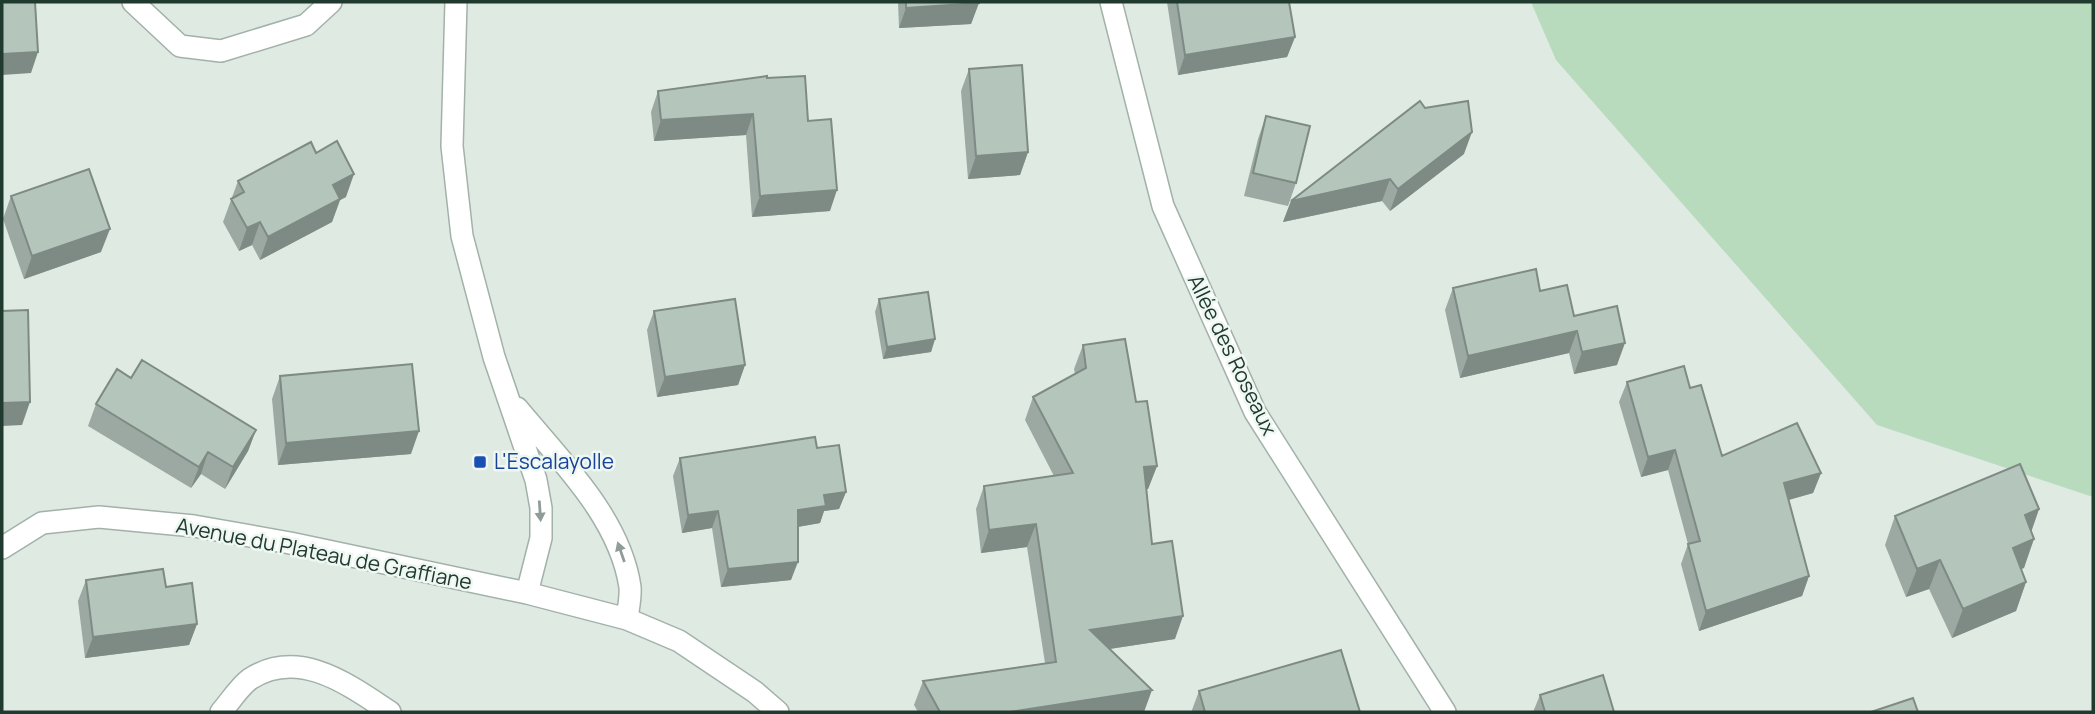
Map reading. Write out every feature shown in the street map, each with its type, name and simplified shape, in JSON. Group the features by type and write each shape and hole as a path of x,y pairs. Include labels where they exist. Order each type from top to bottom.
{"street":[{"path":"133,2 180,46 221,51 306,25 331,2"},
{"path":"456,2 452,146 462,236 494,357 536,480 541,508 541,538 527,593"},
{"name":"Allée des Roseaux","path":"1111,2 1163,206 1255,412 1445,712"},
{"path":"509,399 600,510 615,535 624,558 630,590 627,619"},
{"name":"Avenue du Plateau de Graffiane","path":"2,548 42,523 99,517 194,527 276,541 527,593 627,619 679,641 755,692 778,712"},
{"path":"221,712 249,680 275,669 311,667 354,688 390,712"}],"green space":[{"path":"1531,2 2093,2 2093,497 1877,425 1556,60"}],"building":[{"path":"2,2 35,2 38,52 2,54"},
{"path":"906,2 979,2 979,3 906,8"},
{"path":"1177,2 1289,2 1295,37 1185,55"},
{"path":"1022,65 1028,152 976,156 969,69"},
{"path":"767,76 805,76 808,121 831,119 837,190 760,196 753,114 661,120 658,91"},
{"path":"1420,101 1425,108 1468,101 1472,132 1398,189 1390,179 1291,201"},
{"path":"1266,116 1310,126 1296,183 1253,173"},
{"path":"337,141 354,174 333,185 340,199 268,237 260,222 247,228 231,199 244,192 238,181 311,142 316,153"},
{"path":"89,169 110,229 32,256 11,196"},
{"path":"1536,269 1540,291 1567,285 1574,316 1617,306 1625,343 1582,352 1577,331 1468,356 1453,288"},
{"path":"928,292 935,339 887,347 879,299"},
{"path":"735,299 745,365 665,377 654,311"},
{"path":"28,310 30,402 2,403 2,311"},
{"path":"1125,339 1136,402 1147,401 1157,466 1144,467 1152,544 1172,541 1183,616 1090,630 1152,690 1010,712 940,712 923,681 1056,662 1036,524 989,530 984,486 1073,473 1033,397 1086,368 1083,345"},
{"path":"142,360 256,430 233,467 208,452 199,467 96,404 117,369 131,378"},
{"path":"412,364 419,431 286,443 280,376"},
{"path":"1684,366 1690,388 1701,385 1722,456 1797,423 1821,473 1784,483 1809,576 1706,611 1688,544 1700,541 1675,450 1648,457 1627,382"},
{"path":"815,437 817,448 839,445 846,492 824,495 826,506 798,510 798,562 728,569 718,511 688,515 680,458"},
{"path":"2020,464 2039,509 2025,515 2034,539 2013,548 2026,582 1963,609 1940,560 1917,569 1895,516"},
{"path":"163,569 166,587 192,583 197,624 93,637 86,580"},
{"path":"1341,650 1360,712 1205,712 1199,691"},
{"path":"1603,675 1614,712 1545,712 1540,695"},
{"path":"1913,698 1918,712 1871,712"}],"place":[{"name":"L'Escalayolle","path":"480,462"}]}
